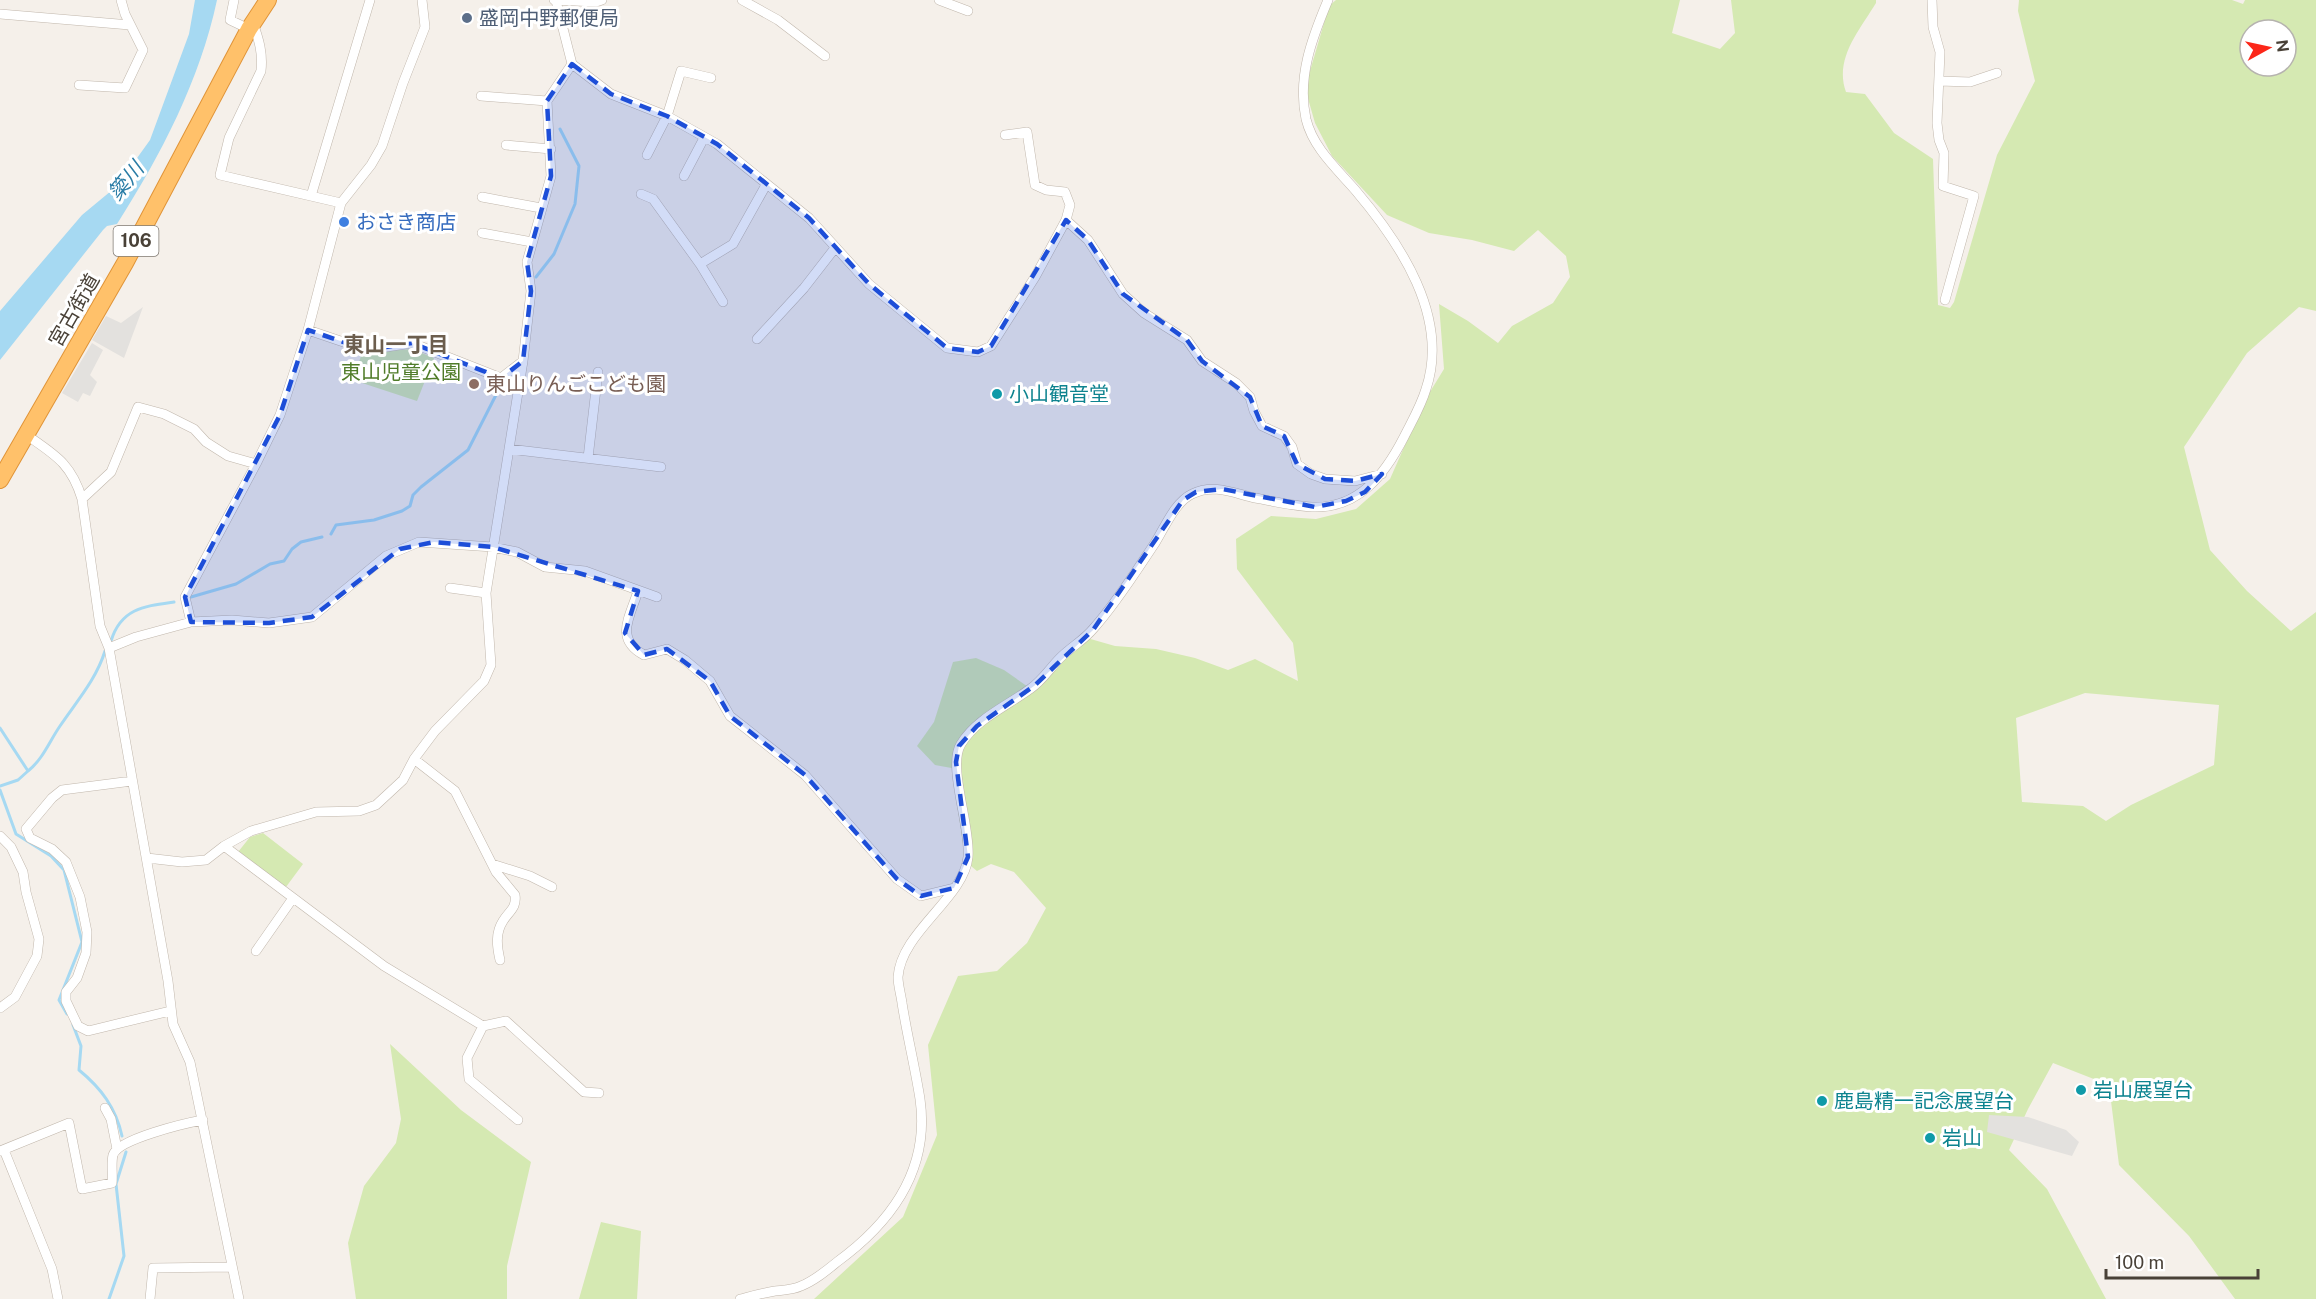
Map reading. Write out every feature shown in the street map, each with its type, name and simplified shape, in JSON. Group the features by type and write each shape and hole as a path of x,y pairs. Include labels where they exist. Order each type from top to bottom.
{"highway":[{"name":"宮古街道","path":"0,480 119,273 267,0"}],"street":[{"path":"79,85 126,88 143,50 130,25 121,0"},
{"path":"234,0 230,20 251,26 261,42 262,61 261,71 229,138 220,175 341,202"},
{"path":"311,196 370,0"},
{"path":"191,622 185,597 280,415 308,330 341,202 382,146 425,27 422,0"},
{"path":"602,0 596,2 555,0 572,64 611,94 667,116 717,144 809,218 869,284 947,348 978,352 991,346 1035,277 1066,220 1070,205 1065,192 1046,190 1035,185 1027,132 1005,135"},
{"path":"742,0 778,20 825,56"},
{"path":"939,0 968,11"},
{"path":"741,1299 798,1288 852,1252 889,1216 918,1158 922,1125 920,1099 898,977 905,955 961,879 968,857 956,762 959,746 977,726 1034,686 1060,658 1093,630 1183,500 1196,492 1221,489 1315,507 1346,501 1365,492 1382,474 1394,457 1414,419 1427,387 1434,358 1427,310 1396,241 1318,147 1310,133 1304,104 1304,69 1316,28 1328,0"},
{"path":"1932,0 1933,27 1940,52 1937,123 1939,140 1944,153 1943,186 1974,196 1944,300"},
{"path":"0,14 130,25"},
{"path":"147,858 182,862 206,860 224,846 251,831 316,812 358,811 376,805 403,780 414,759 435,731 484,681 491,665 486,593 523,361 531,291 527,262 550,176 551,149 547,101 572,64"},
{"path":"647,155 667,116 681,71 711,78"},
{"path":"1939,81 1970,82 1998,73"},
{"path":"481,96 547,101"},
{"path":"684,176 704,138"},
{"path":"506,145 551,149"},
{"path":"700,264 733,244 766,185"},
{"path":"641,194 653,199 700,264 723,302"},
{"path":"482,197 541,208"},
{"path":"1066,220 1088,240 1123,294 1144,313 1186,340 1202,361 1236,383 1250,397 1262,426 1284,436 1292,447 1297,464 1311,474 1326,479 1355,481 1382,474"},
{"path":"482,233 532,242"},
{"path":"757,339 804,288 836,248"},
{"path":"308,330 368,350 412,343 501,378 523,361"},
{"path":"588,458 598,372"},
{"path":"82,499 111,472 138,407 164,414 194,429 206,442 228,456 256,464"},
{"path":"25,434 67,465 82,499 100,626 109,648 168,981 173,1024 190,1062 239,1299"},
{"path":"509,449 661,467"},
{"path":"109,648 191,622 232,620 269,623 312,617 386,556 419,542 493,547 516,552 545,567 585,571 657,597"},
{"path":"450,588 486,593"},
{"path":"638,591 625,633 632,648 644,655 667,649 685,660 710,681 730,716 805,775 897,879 921,896 954,888"},
{"path":"414,759 455,791 492,864 510,887 516,902 498,933 497,950 500,960"},
{"path":"132,780 62,790 52,798 27,829 30,838 52,849 66,862 80,897 87,932 86,952 77,978 66,992 66,1001 78,1026 88,1031 171,1011"},
{"path":"0,836 11,848 23,872 39,939 38,956 15,997 0,1008"},
{"path":"224,846 384,966 483,1026 506,1021 584,1092 599,1093"},
{"path":"492,864 530,876 552,887"},
{"path":"256,951 293,898"},
{"path":"483,1026 467,1058 469,1079 518,1120"},
{"path":"105,1108 111,1119 117,1149"},
{"path":"58,1299 52,1269 2,1151 69,1124 82,1190 112,1183 113,1155 117,1149 165,1128 203,1120"},
{"path":"150,1299 153,1268 231,1268"}],"highlighted area":[{"path":"572,64 611,94 667,116 717,144 809,218 869,284 947,348 978,352 991,346 1066,220 1088,240 1123,294 1187,340 1202,361 1250,397 1262,426 1284,436 1297,464 1325,479 1355,481 1382,474 1365,492 1346,501 1315,507 1222,489 1196,492 1183,500 1093,630 1034,686 977,726 959,746 956,762 968,857 954,888 921,896 897,879 805,775 730,716 710,681 667,649 644,655 625,633 638,591 493,547 434,542 400,549 312,617 269,623 191,622 185,597 280,415 308,330 367,350 412,343 501,378 523,361 531,291 527,262 551,176 547,101"}],"green space":[{"path":"1336,0 1680,0 1672,33 1720,49 1735,33 1731,0 1876,0 1850,46 1843,68 1843,80 1846,92 1865,94 1894,133 1933,159 1938,305 1950,308 1954,302 1997,155 2035,81 2018,11 2019,0 2232,0 2243,4 2245,0 2316,0 2316,311 2299,307 2247,353 2184,447 2210,550 2247,591 2291,631 2316,612 2316,1299 2235,1299 2189,1236 2119,1165 2109,1085 2053,1063 2009,1150 2047,1189 2106,1299 814,1299 903,1217 937,1135 928,1045 958,976 997,971 1027,943 1046,908 1014,872 991,864 977,871 966,862 957,804 957,769 935,765 917,746 934,722 953,662 976,658 1004,670 1031,689 1087,638 1115,646 1156,649 1195,658 1228,670 1255,659 1298,681 1293,643 1237,569 1236,539 1271,516 1316,519 1356,509 1390,479 1425,400 1444,369 1439,304 1468,321 1498,343 1512,326 1553,303 1570,277 1566,256 1538,230 1514,251 1472,240 1429,233 1387,215 1332,156 1315,123 1305,88 1329,6","holes":["2085,693 2219,705 2214,765 2131,805 2106,821 2083,806 2022,802 2016,718"]},
{"name":"東山児童公園","path":"412,349 434,358 417,401 353,380 362,353"},
{"path":"263,833 303,864 286,887 238,852 250,837"},
{"path":"390,1044 461,1110 531,1162 507,1266 507,1299 356,1299 348,1243 364,1186 396,1143 401,1119"},
{"path":"601,1222 641,1231 637,1299 579,1299"}],"shaded area":[{"path":"143,307 124,358 92,340 106,316 121,323"},
{"path":"92,343 103,350 90,375 97,382 90,396 83,393 78,402 62,393"},
{"path":"1989,1115 2028,1117 2066,1130 2079,1142 2072,1156 1987,1132"}],"water":[{"name":"簗川","path":"195,0 217,0 210,30 177,116 149,171 117,224 107,226 103,230 0,360 0,311 82,215 117,186 150,140 189,34"}],"waterway":[{"path":"536,277 554,254 575,204 579,166 560,129"},
{"path":"331,534 336,525 374,520 410,506 413,495 421,487 468,450 497,393"},
{"path":"191,597 236,584 270,564 284,561 292,549 301,542 322,537"},
{"path":"111,641 115,630 128,615 144,607 174,602"},
{"path":"28,771 42,756 85,690 105,651"},
{"path":"0,728 28,771 18,780 0,786"},
{"path":"0,790 16,834 51,856 64,870 82,942 59,1000 67,1014"},
{"path":"73,1025 81,1046 79,1070 94,1084 112,1108 122,1136"},
{"path":"109,1299 124,1256 116,1184 126,1152"}],"place":[{"name":"盛岡中野郵便局","path":"467,18"},
{"name":"おさき商店","path":"344,222"},
{"name":"東山りんごこども園","path":"474,384"},
{"name":"小山観音堂","path":"997,394"},
{"name":"岩山展望台","path":"2081,1090"},
{"name":"鹿島精一記念展望台","path":"1822,1101"},
{"name":"岩山","path":"1930,1138"}],"district":[{"name":"東山一丁目","path":"396,345"}]}
